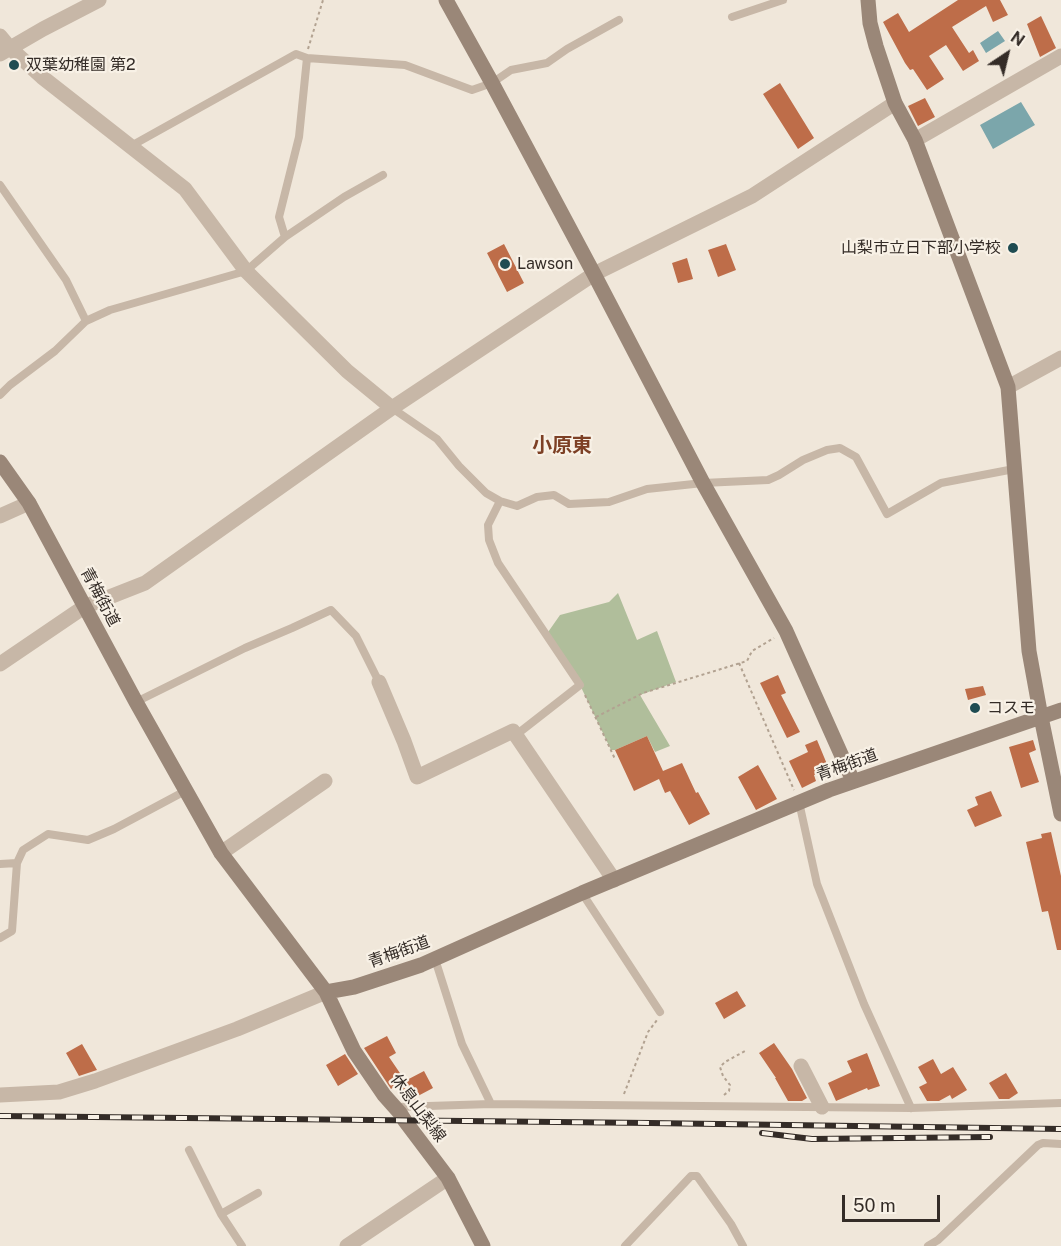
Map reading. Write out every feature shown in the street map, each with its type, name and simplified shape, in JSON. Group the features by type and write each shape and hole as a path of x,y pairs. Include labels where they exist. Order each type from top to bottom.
{"street":[{"path":"99,0 43,29 3,46 185,189 246,272 347,370 392,408"},
{"path":"446,0 594,274 703,483 786,631 853,781"},
{"path":"868,0 870,23 876,46 895,103 915,140 1008,387 1029,651 1061,813"},
{"path":"915,140 1061,56"},
{"path":"0,664 84,607 145,583 392,408 594,274 752,196 895,103"},
{"path":"1008,387 1061,358"},
{"name":"青梅街道","path":"0,462 29,503 136,702 221,853 326,992 354,987 421,965 582,893 799,802 853,781 1061,710"},
{"path":"0,516 29,503"},
{"path":"379,682 417,777 513,731 614,880"},
{"path":"221,853 325,781"},
{"path":"0,1095 59,1092 95,1081 237,1029 326,992"},
{"name":"休息山梨線","path":"326,992 354,1051 384,1095 448,1178 483,1246"},
{"path":"801,1066 822,1107"},
{"path":"346,1246 448,1178"}],"lane":[{"path":"732,17 783,0"},
{"path":"131,146 296,54 307,58 405,65 472,90 492,83 511,70 547,63 567,49 620,20"},
{"path":"285,237 279,217 299,137 307,58"},
{"path":"0,395 55,351 86,321 110,310 246,272 285,237 344,197 383,175"},
{"path":"0,185 66,280 86,321"},
{"path":"392,408 437,440 486,493 500,501 517,506 537,497 554,495 569,504 609,502 647,489 703,483 768,480 803,460 827,450 840,448 856,457 887,514 942,483 1014,469"},
{"path":"500,501 488,525 489,540 498,563 579,685 516,735"},
{"path":"136,702 245,648 331,610 356,636 379,682"},
{"path":"0,938 12,931 17,863 23,850 48,834 88,840 114,829 187,790"},
{"path":"799,802 817,884 864,1004 911,1108"},
{"path":"0,864 17,863"},
{"path":"582,893 660,1012"},
{"path":"435,958 462,1044 491,1104"},
{"path":"395,1107 491,1104 911,1108 1061,1103"},
{"path":"928,1246 938,1240 1038,1145 1061,1144"},
{"path":"189,1150 221,1214 242,1246"},
{"path":"624,1246 691,1176 697,1176 731,1224 743,1246"},
{"path":"221,1214 258,1193"}],"path":[{"path":"307,58 307,51 323,0"},
{"path":"596,717 643,693 747,661 752,651 786,631"},
{"path":"739,663 799,802"},
{"path":"579,685 615,759"},
{"path":"620,1105 648,1032 660,1012"},
{"path":"710,1106 729,1091 730,1085 720,1067 745,1051"}],"green space":[{"path":"618,593 637,640 657,631 676,682 640,695 670,746 655,752 647,736 611,750 580,685 546,635 560,615 609,602"}],"water":[{"path":"998,31 1005,41 986,53 980,43"},
{"path":"1021,102 1035,125 993,149 980,125"}],"building":[{"path":"958,0 1000,0 1008,15 993,22 986,6 952,27 969,53 973,50 979,61 963,71 946,45 929,56 944,79 927,90 913,69 910,70 905,63 883,22 898,13 909,32"},
{"path":"1041,16 1056,48 1040,57 1027,24"},
{"path":"780,83 814,138 798,149 763,94"},
{"path":"925,98 935,117 918,126 908,106"},
{"path":"504,244 524,283 507,292 487,253"},
{"path":"726,244 736,270 718,277 708,250"},
{"path":"687,258 693,279 678,283 672,263"},
{"path":"778,675 786,693 781,695 800,732 787,738 760,683"},
{"path":"983,686 986,695 968,700 965,689"},
{"path":"647,736 663,771 682,763 696,793 698,792 710,814 689,825 670,791 665,793 659,779 634,791 615,750"},
{"path":"817,740 829,769 814,775 816,781 802,788 789,761 808,752 805,745"},
{"path":"1033,740 1036,750 1029,753 1039,782 1021,788 1009,747"},
{"path":"758,765 777,799 756,810 738,777"},
{"path":"991,791 1002,816 975,827 967,810 978,805 975,797"},
{"path":"1051,832 1061,876 1061,950 1057,950 1048,911 1042,912 1026,842 1042,838 1041,834"},
{"path":"737,991 746,1006 724,1019 715,1003"},
{"path":"387,1036 396,1053 389,1057 404,1079 391,1089 364,1048"},
{"path":"774,1043 792,1069 807,1098 802,1101 788,1101 759,1053"},
{"path":"82,1044 97,1070 79,1076 66,1053"},
{"path":"867,1053 880,1086 868,1090 867,1088 836,1101 828,1083 852,1072 847,1061"},
{"path":"345,1054 358,1074 338,1086 326,1065"},
{"path":"933,1059 941,1074 953,1067 967,1090 952,1099 950,1095 939,1101 927,1101 919,1087 927,1083 918,1067"},
{"path":"424,1071 433,1088 416,1097 416,1100 402,1101 403,1082"},
{"path":"1006,1073 1018,1093 1009,1099 999,1099 989,1083"}],"railway":[{"path":"0,1116 1061,1129"},
{"path":"762,1133 812,1139 990,1137"}],"place":[{"name":"双葉幼稚園 第2","path":"14,65"},
{"name":"山梨市立日下部小学校","path":"1013,248"},
{"name":"Lawson","path":"505,264"},
{"name":"コスモ","path":"975,708"}],"district":[{"name":"小原東","path":"562,446"}]}
